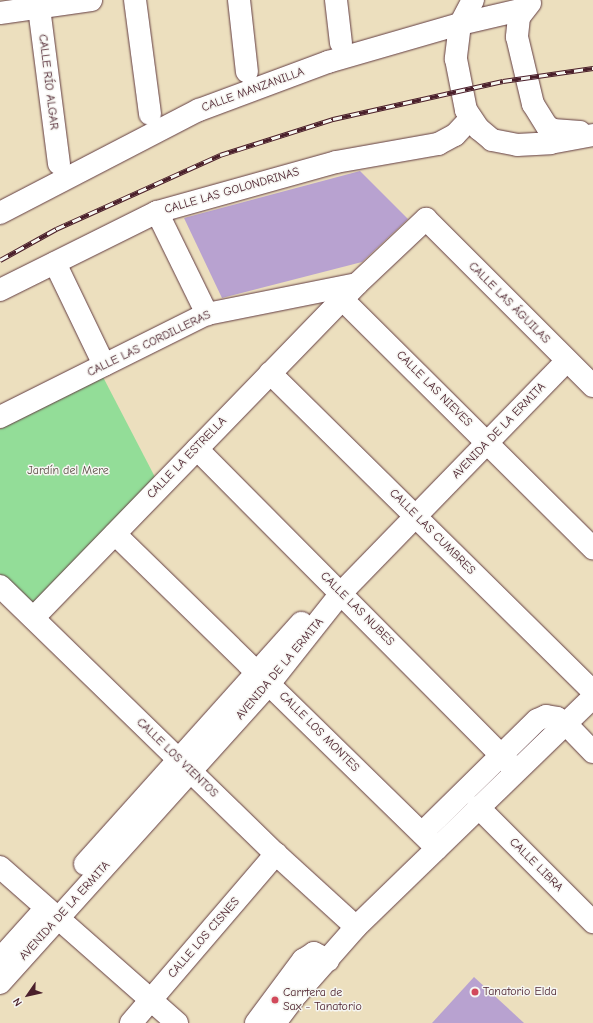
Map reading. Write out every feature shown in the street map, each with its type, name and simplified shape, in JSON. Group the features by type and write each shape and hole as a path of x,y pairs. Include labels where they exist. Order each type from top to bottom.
{"street":[{"path":"0,13 38,4 91,0"},
{"path":"135,0 150,114"},
{"path":"239,0 247,72"},
{"path":"336,0 341,43"},
{"path":"473,0 460,24 456,59 470,118 492,140 504,144 535,145 593,133"},
{"name":"CALLE RÍO ALGAR","path":"38,4 59,164"},
{"path":"529,5 516,27 518,48 539,116 553,130 593,133"},
{"name":"CALLE MANZANILLA","path":"0,213 199,110 328,62 529,5"},
{"name":"CALLE LAS GOLONDRINAS","path":"0,290 157,212 336,162 438,144 455,135 470,118"},
{"path":"157,212 207,314"},
{"name":"CALLE LA ESTRELLA","path":"33,618 350,291 426,219"},
{"name":"CALLE LAS ÁGUILAS","path":"426,219 593,386"},
{"path":"55,263 104,365"},
{"name":"CALLE LAS CORDILLERAS","path":"0,418 207,314 350,291"},
{"name":"CALLE LAS NIEVES","path":"350,291 488,442 593,548"},
{"name":"AVENIDA DE LA ERMITA","path":"0,984 52,913 263,678 337,590 416,516 567,361"},
{"name":"CALLE LAS CUMBRES","path":"270,373 593,692"},
{"name":"CALLE LAS NUBES","path":"197,449 516,770"},
{"name":"CALLE LOS MONTES","path":"115,534 429,841"},
{"name":"CALLE LOS VIENTOS","path":"0,586 276,854 356,927"},
{"path":"429,841 478,807 593,697"},
{"path":"275,1023 297,994 328,960 501,754 537,720 546,716 566,724 593,752"},
{"name":"CALLE LIBRA","path":"478,807 593,922"},
{"name":"CALLE LOS CISNES","path":"131,1023 276,854"},
{"path":"0,867 177,1023"},
{"name":"AVENIDA DE LA ERMITA","path":"0,959 52,913"},
{"path":"256,1023 303,960 314,953 328,960"},
{"path":"289,1023 328,960"}],"green space":[{"name":"Jardín del Mere","path":"103,377 156,479 32,605 0,574 0,429"}],"building":[{"path":"360,171 408,219 362,262 222,298 184,218"},
{"name":"Tanatorio Elda","path":"474,977 524,1023 432,1023"}],"railway":[{"path":"0,260 56,229 220,155 333,119 503,81 593,68"}],"place":[{"name":"Tanatorio Elda","path":"475,992"},
{"name":"Carrtera de Sax - Tanatorio","path":"275,1000"}]}
